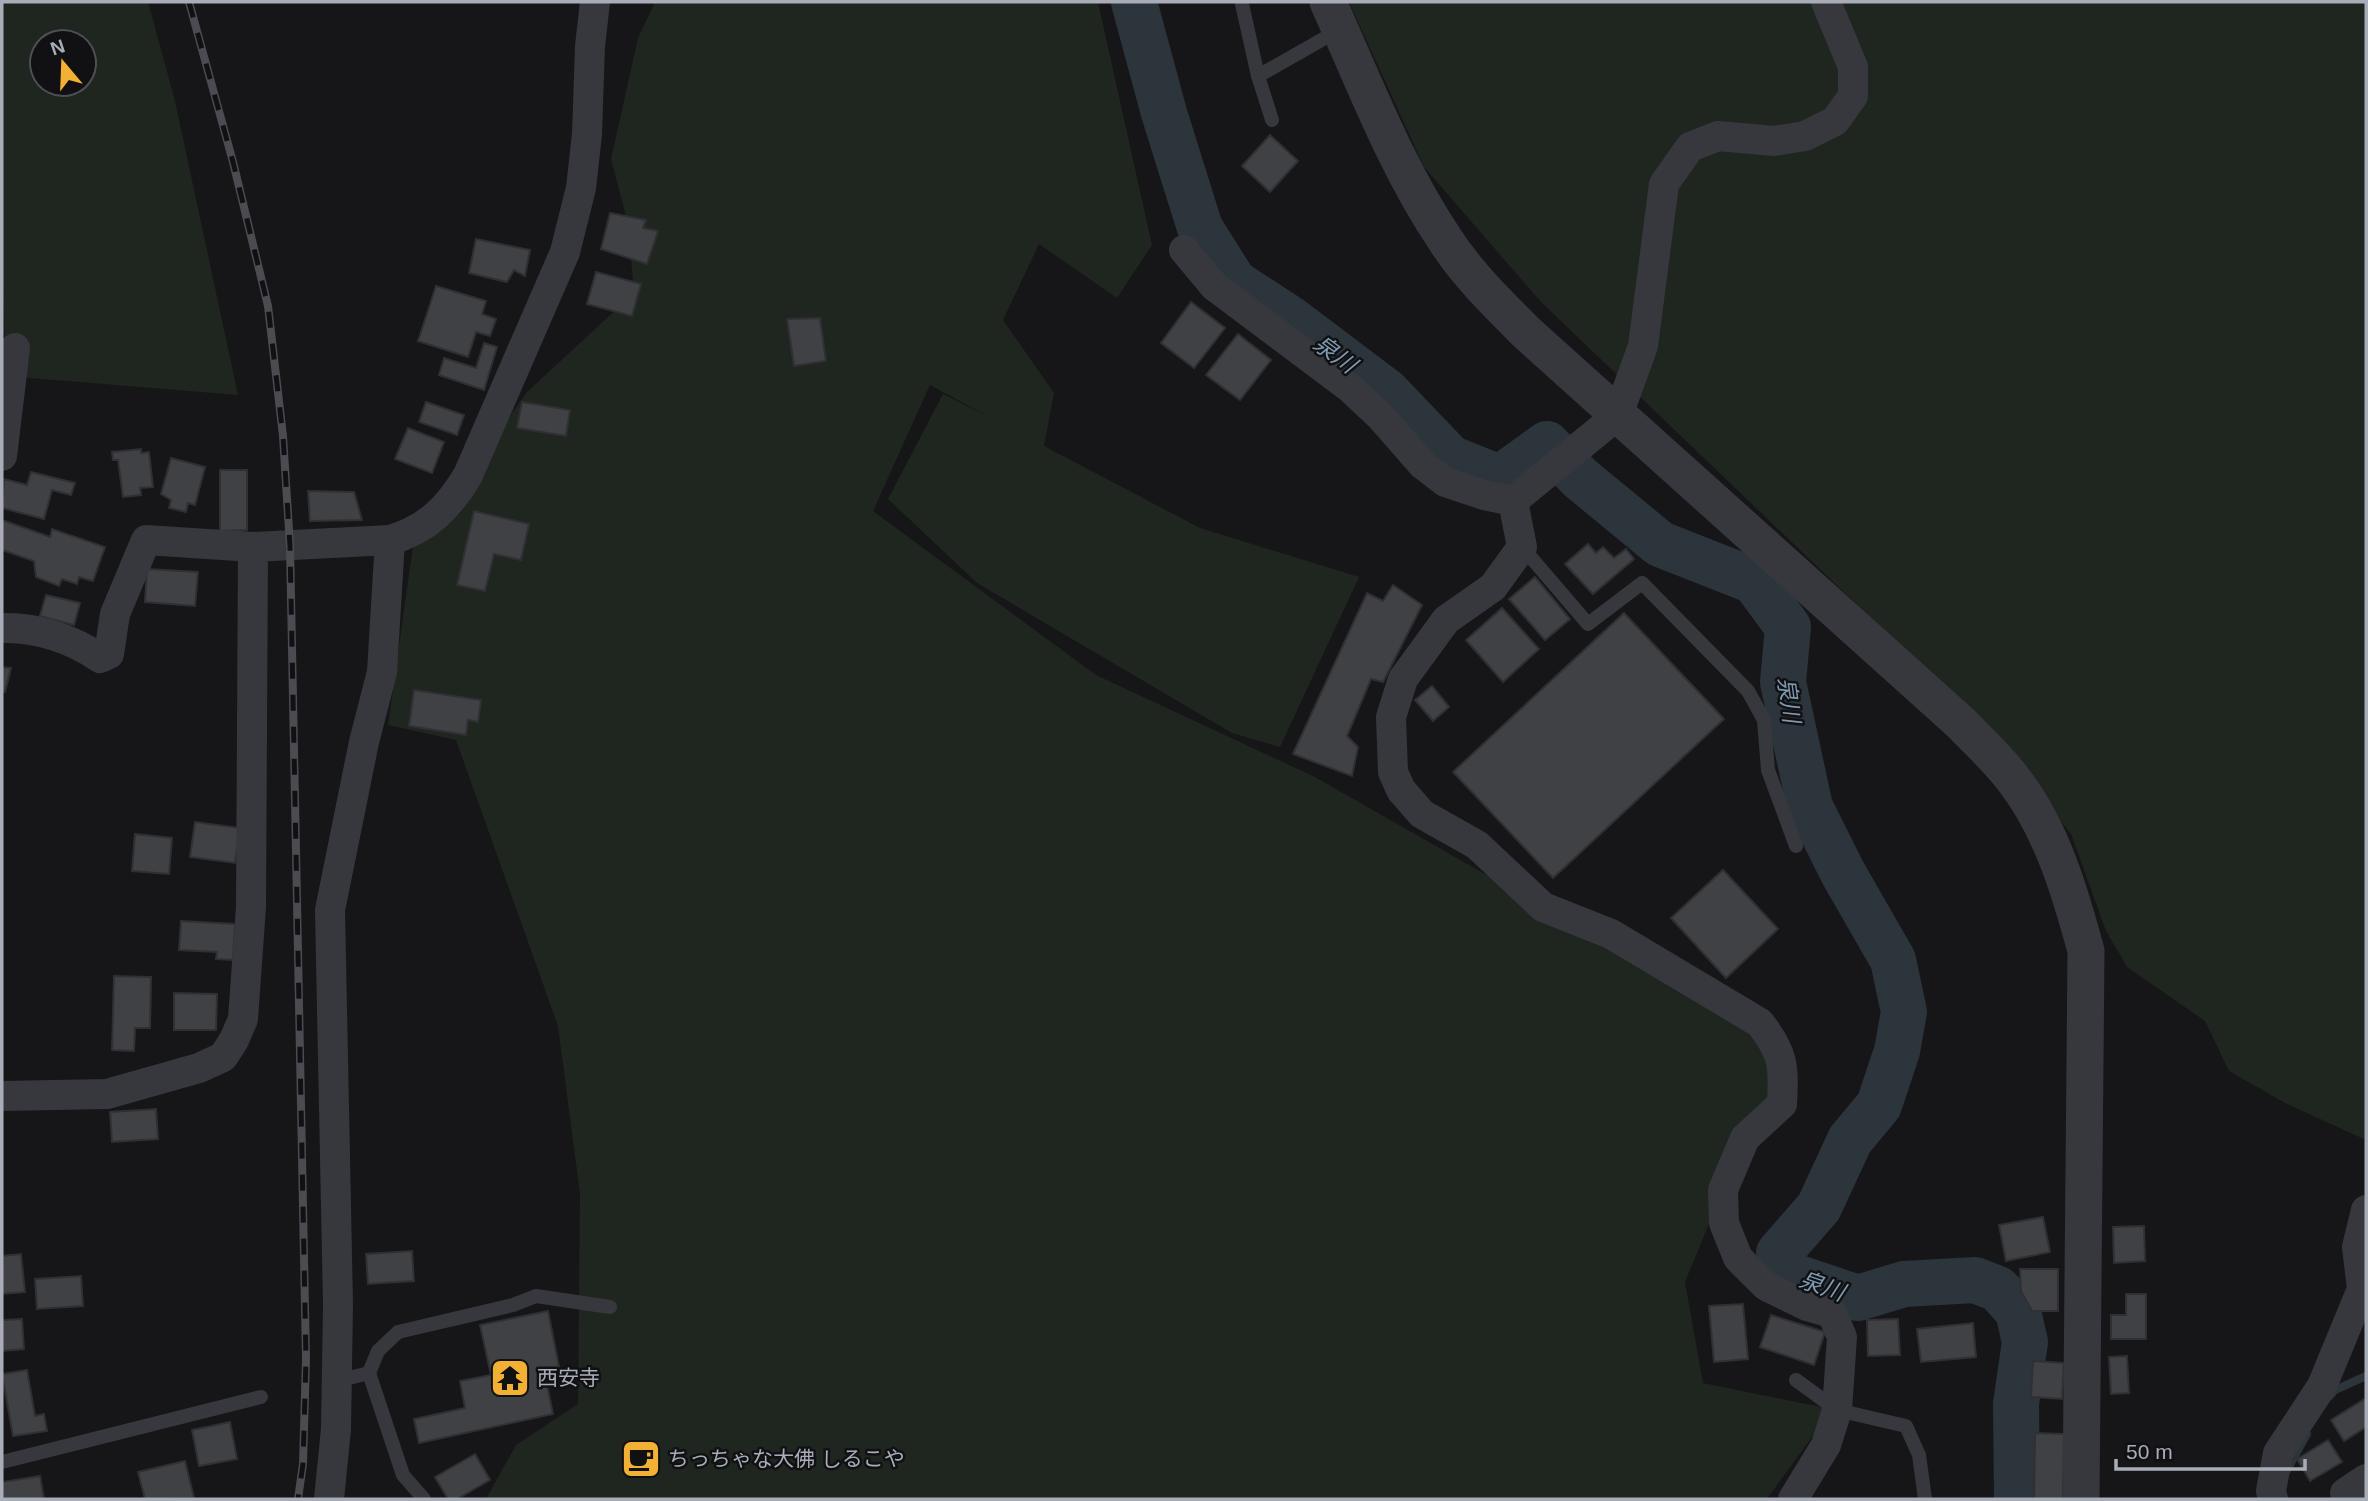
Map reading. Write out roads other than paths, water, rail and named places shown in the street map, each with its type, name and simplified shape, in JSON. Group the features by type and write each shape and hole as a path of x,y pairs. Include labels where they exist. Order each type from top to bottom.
{"street":[{"path":"2,628 30,629 62,638 100,658 109,654 115,614 146,540 253,547 390,540 405,536 427,524 452,502 468,475 565,253 581,188 595,2"},
{"path":"1513,501 1618,415 1643,346 1664,184 1690,147 1718,136 1774,141 1805,136 1835,121 1853,96 1853,67 1826,2"},
{"path":"1334,15 1415,189 1446,242 1482,288 1527,333 1962,724 2014,779 2046,832 2069,889 2086,951 2081,1499"},
{"path":"1184,250 1214,286 1350,388 1381,417 1423,465 1446,482 1484,495 1513,501"},
{"path":"2,456 15,348"},
{"path":"1513,501 1522,547 1493,587 1446,620 1403,679 1391,717 1393,772 1401,790 1422,814 1477,845 1543,907 1611,934 1760,1023 1776,1043 1784,1070 1782,1104 1745,1138 1723,1190 1724,1223 1738,1258 1766,1286 1807,1306 1832,1313 1842,1336 1837,1410 1826,1444 1793,1499"},
{"path":"329,1499 336,1429 338,1305 330,910 364,742 382,672 390,540"},
{"path":"2,1096 107,1094 199,1068 222,1057 234,1040 243,1019 251,907 253,547"},
{"path":"2273,1499 2271,1490 2278,1453 2322,1387 2362,1289 2357,1247 2366,1210"}],"lane":[{"path":"1242,4 1258,76 1272,120"},
{"path":"1258,76 1334,15"},
{"path":"1522,547 1588,624 1642,583 1748,691 1764,720 1768,770 1796,846"},
{"path":"424,1499 403,1475 369,1373 378,1351 398,1332 513,1305 536,1296 610,1307"},
{"path":"337,1381 369,1373"},
{"path":"1796,1380 1837,1410 1906,1426 1919,1455 1925,1499"},
{"path":"2,1462 261,1397"}],"waterway":[{"name":"泉川","path":"1134,2 1164,113 1200,228 1234,282 1292,320 1386,391 1450,458 1500,478 1547,444 1580,478 1660,544 1754,581 1788,627 1783,682 1810,807 1843,873 1893,960 1904,1012 1897,1051 1879,1105 1850,1140 1819,1207 1779,1253 1787,1274 1858,1298 1904,1284 1975,1280 1998,1289 2018,1311 2025,1342 2016,1404 2017,1499"},
{"path":"2330,1396 2335,1390 2366,1376"},
{"path":"2286,1472 2307,1434"}],"railway":[{"path":"189,2 233,162 268,306 283,436 290,546 306,1359 303,1464 298,1499"}],"place":[{"name":"西安寺","path":"510,1378"},
{"name":"ちっちゃな大佛 しるこや","path":"641,1459"}]}
